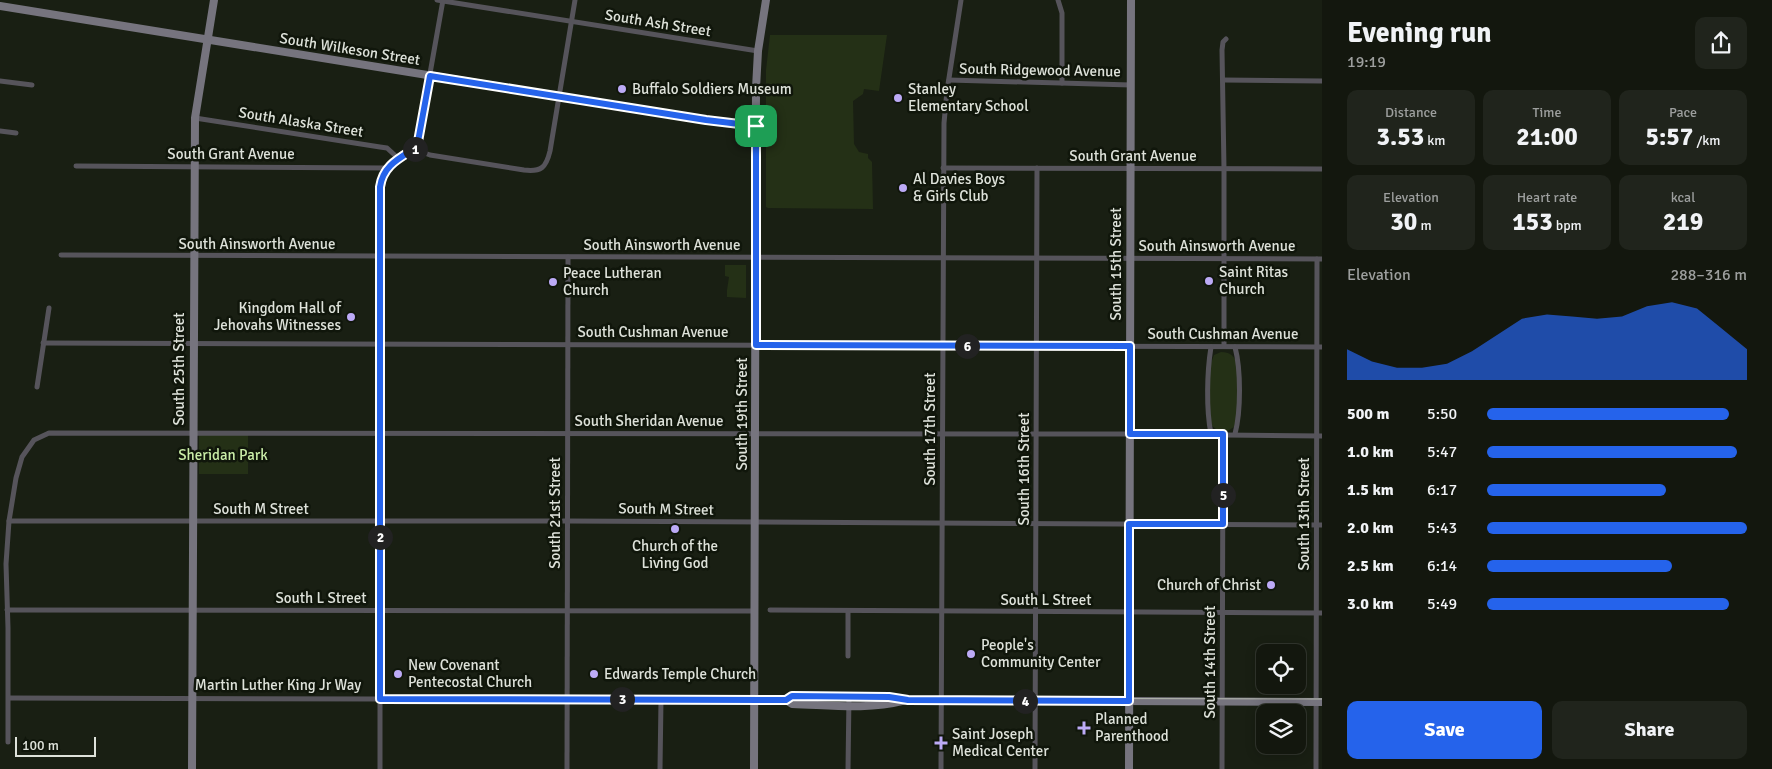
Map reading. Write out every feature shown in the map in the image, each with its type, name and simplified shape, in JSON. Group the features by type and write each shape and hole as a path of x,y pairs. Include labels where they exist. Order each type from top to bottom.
{"street":[{"name":"South 25th Street","path":"192,769 195,118 214,0"},
{"name":"South Ash Street","path":"436,0 758,51"},
{"path":"417,147 422,152 430,155 524,170 537,170 543,167 549,157 575,0"},
{"name":"South 19th Street","path":"754,769 756,126 758,51 766,0"},
{"name":"South 17th Street","path":"941,769 944,108 961,0"},
{"path":"1058,0 1062,13 1062,83"},
{"name":"South 15th Street","path":"1129,769 1131,0"},
{"path":"380,769 380,187 382,177 387,168 417,147 443,1"},
{"name":"South Wilkeson Street","path":"0,6 559,97 756,126"},
{"path":"1224,346 1222,47 1226,39"},
{"path":"0,80 32,85"},
{"name":"South Ridgewood Avenue","path":"949,80 1130,85"},
{"path":"1223,80 1322,81"},
{"name":"South Alaska Street","path":"195,118 387,148 399,159"},
{"path":"0,130 16,133"},
{"name":"South Grant Avenue","path":"76,166 387,168"},
{"name":"South Grant Avenue","path":"943,168 1322,169"},
{"name":"South 16th Street","path":"1035,769 1037,168"},
{"name":"South Ainsworth Avenue","path":"61,255 1320,259"},
{"name":"South 21st Street","path":"567,769 568,257"},
{"name":"South 13th Street","path":"1316,769 1319,702 1320,259"},
{"path":"37,388 48,308"},
{"name":"South Cushman Avenue","path":"43,343 1320,347"},
{"path":"1211,346 1208,422 1211,434"},
{"path":"1235,347 1238,360 1238,422 1235,434"},
{"name":"South Sheridan Avenue","path":"10,520 16,478 26,450 38,438 49,433 61,432 1235,434 1320,436"},
{"name":"South 14th Street","path":"1222,769 1223,434"},
{"path":"8,742 6,552 10,520"},
{"name":"South M Street","path":"10,520 1319,525"},
{"name":"South L Street","path":"7,610 754,611"},
{"name":"South L Street","path":"770,610 848,612 1319,613"},
{"path":"848,612 848,656"},
{"name":"Martin Luther King Jr Way","path":"9,698 786,700 792,696 849,696 889,697 908,700 1319,702"},
{"path":"848,769 849,696"},
{"path":"660,769 661,700"},
{"name":"Martin Luther King Jr Way","path":"786,700 792,704 849,705 887,705 908,700"}],"green space":[{"path":"770,35 887,35 879,91 864,89 863,94 853,101 854,144 859,152 868,154 868,158 872,162 873,209 766,207 766,70"},
{"path":"725,265 746,265 746,298 727,297 729,277 725,276"},
{"path":"1221,352 1232,355 1237,365 1237,419 1234,427 1226,432 1217,430 1210,424 1210,366 1214,355"},
{"name":"Sheridan Park","path":"199,435 248,435 248,474 199,474"}],"tram line":[{"path":"791,700 860,698 1322,699"}],"place":[{"name":"Buffalo Soldiers Museum","path":"622,89"},
{"name":"Stanley Elementary School","path":"898,98"},
{"name":"Al Davies Boys & Girls Club","path":"903,188"},
{"name":"Saint Ritas Church","path":"1209,281"},
{"name":"Peace Lutheran Church","path":"553,282"},
{"name":"Kingdom Hall of Jehovahs Witnesses","path":"351,317"},
{"name":"Church of the Living God","path":"675,529"},
{"name":"Church of Christ","path":"1271,585"},
{"name":"People's Community Center","path":"971,654"},
{"name":"New Covenant Pentecostal Church","path":"398,674"},
{"name":"Edwards Temple Church","path":"594,674"},
{"name":"Planned Parenthood","path":"1084,728"},
{"name":"Saint Joseph Medical Center","path":"941,743"}],"route":[{"path":"430,76 706,120 756,126 756,345 1130,346 1130,434 1223,434 1223,524 1129,524 1129,701 908,700 889,697 792,696 786,700 380,699 380,187 382,177 387,168 417,147 430,76"}]}
